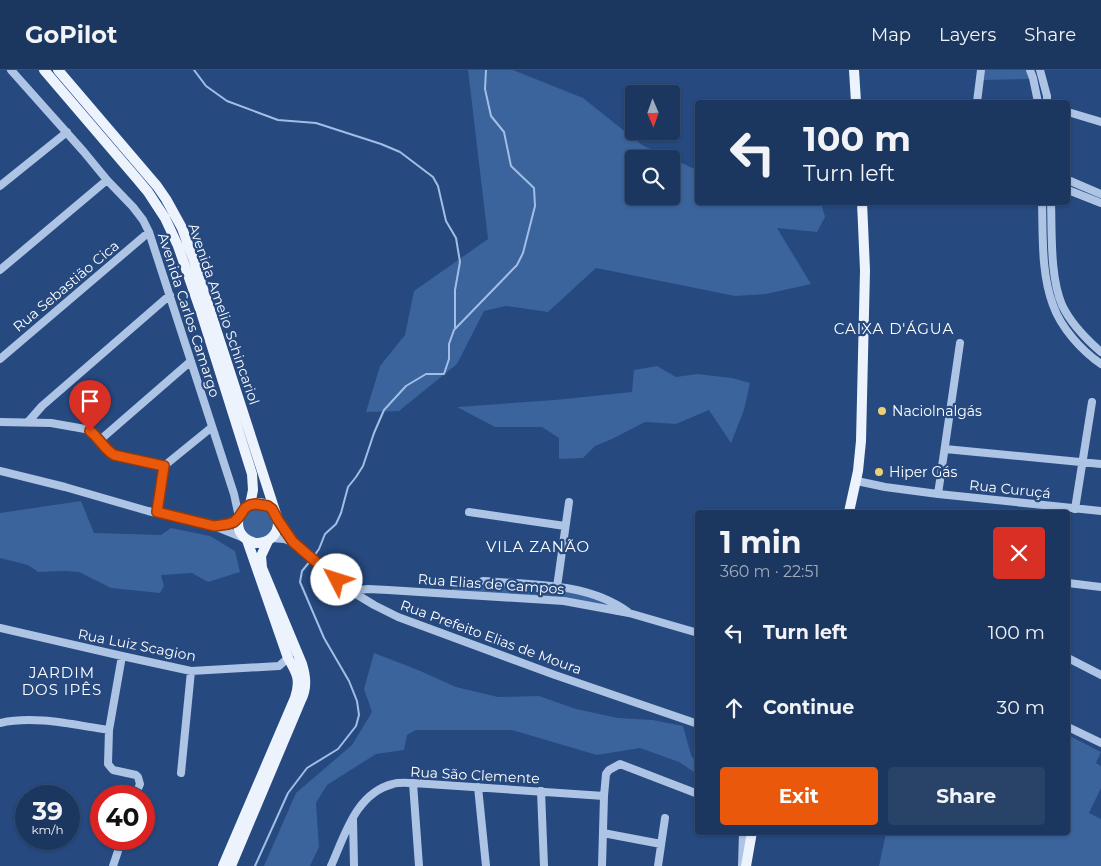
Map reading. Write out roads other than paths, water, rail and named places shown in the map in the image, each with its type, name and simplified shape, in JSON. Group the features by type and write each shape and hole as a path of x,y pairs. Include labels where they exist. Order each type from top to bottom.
{"main road":[{"name":"Avenida Amelio Schincariol","path":"44,70 148,192 172,232 201,312 252,474 253,490 249,506"},
{"name":"Avenida Amelio Schincariol","path":"58,70 147,173 166,199 182,228 277,517"},
{"path":"854,70 856,100"},
{"path":"850,510 857,481 861,441 865,277 862,205"},
{"path":"222,866 295,698 298,684 294,669 280,663 289,646 262,568 261,556 277,530 277,517 268,506 256,504 249,506 241,512 238,526 246,539 289,646 304,672 306,686 231,866"},
{"path":"246,539 258,543 270,540"},
{"path":"746,866 751,835"}],"street":[{"name":"Avenida Carlos Camargo","path":"12,70 143,220 149,232 170,295 234,494 239,517"},
{"path":"977,100 981,70"},
{"path":"1030,70 1038,100"},
{"path":"1040,70 1047,100"},
{"path":"1070,113 1101,122"},
{"path":"0,186 67,132"},
{"path":"0,270 107,180"},
{"path":"1070,181 1101,194"},
{"path":"1070,191 1101,203"},
{"path":"1042,205 1044,256 1047,282 1053,306 1060,320 1077,343 1101,364"},
{"path":"1051,205 1055,281 1059,295 1075,327 1101,352"},
{"name":"Rua Sebastião Cica","path":"0,359 149,232"},
{"path":"28,422 42,406 170,295"},
{"path":"938,494 960,344"},
{"path":"100,440 191,361"},
{"path":"1075,509 1092,402"},
{"path":"0,422 51,423 85,429 94,433 109,452 114,455 164,466"},
{"path":"157,512 164,466 212,427"},
{"path":"945,449 1101,464"},
{"path":"0,471 148,511 214,526 246,539"},
{"name":"Rua Curuçá","path":"857,481 938,494 1101,511"},
{"path":"234,494 249,506"},
{"path":"557,587 569,502"},
{"path":"470,512 565,526"},
{"path":"214,526 234,522 239,517"},
{"name":"Rua Prefeito Elias de Moura","path":"277,517 295,543 323,568 351,591 398,617 555,675 695,723"},
{"path":"270,540 284,539 295,543"},
{"name":"Rua Elias de Campos","path":"483,580 557,587 586,592 613,602 629,612"},
{"path":"1070,583 1101,587"},
{"name":"Rua Elias de Campos","path":"351,591 368,589 564,601 629,612 695,632"},
{"name":"Rua Luiz Scagion","path":"0,628 192,671 280,663"},
{"path":"280,663 280,659 289,646"},
{"path":"122,656 109,730 108,764 109,767 116,771 136,775 140,785"},
{"path":"1070,659 1101,675"},
{"path":"180,773 192,671"},
{"path":"0,723 10,720 32,719 109,730"},
{"path":"1070,728 1101,743"},
{"path":"602,866 604,796 606,774 609,770 620,764 695,793"},
{"name":"Rua São Clemente","path":"331,866 353,817 368,796 382,787 395,783 604,796"},
{"path":"413,783 419,866"},
{"path":"478,787 486,866"},
{"path":"541,791 544,866"},
{"path":"353,817 354,866"},
{"path":"658,866 665,818"},
{"path":"603,833 661,844"},
{"path":"742,866 743,835"},
{"path":"113,866 118,850"}],"waterway":[{"path":"194,70 206,86 227,101 278,120 316,123 381,144 400,152 433,177 438,186 446,221 456,238 460,262 455,290 455,328"},
{"path":"314,556 325,534 336,524 348,487 363,466 384,410 406,386 426,374 444,374 449,359 449,344 454,330 517,265 523,253 535,206 534,188 511,166 504,132 491,116 485,89 486,70"},
{"path":"255,866 288,793 307,768 338,749 356,726 359,715 357,701 349,681 324,638 300,582 302,571 311,560"}],"place":[{"name":"Naciolnalgás","path":"882,411"},
{"name":"Hiper Gás","path":"879,472"}],"district":[{"name":"CAIXA D'ÁGUA","path":"894,329"},
{"name":"VILA ZANÃO","path":"538,547"},
{"name":"JARDIM DOS IPÊS","path":"62,682"}]}
